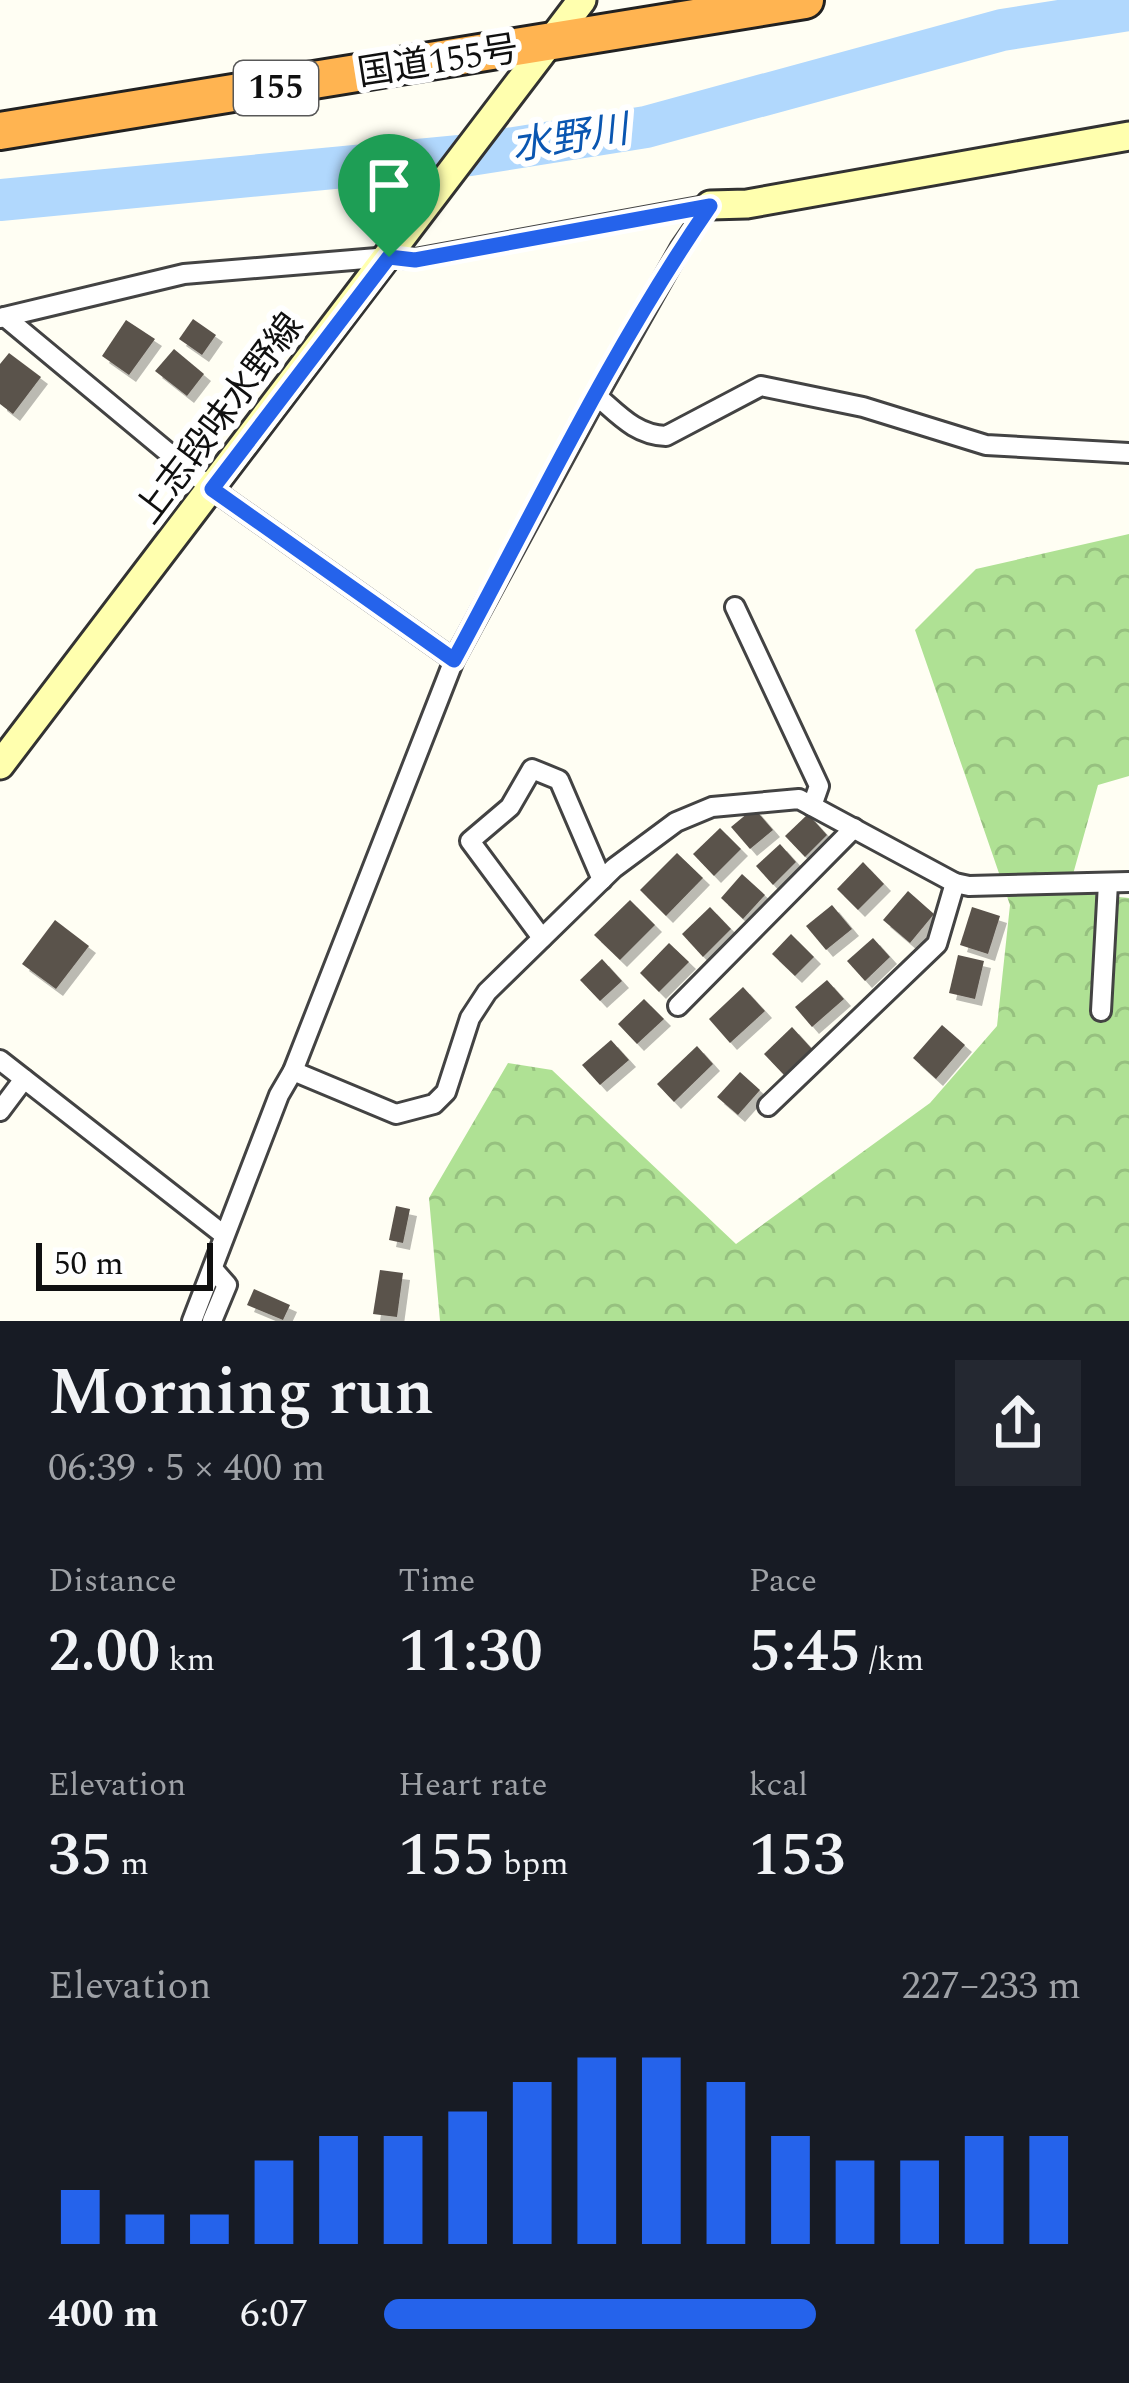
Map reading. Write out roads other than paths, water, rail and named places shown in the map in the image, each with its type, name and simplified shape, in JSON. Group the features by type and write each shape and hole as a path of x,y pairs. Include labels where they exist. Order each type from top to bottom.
{"highway":[{"name":"国道155号","path":"0,131 805,0"}],"street":[{"name":"上志段味水野線","path":"0,765 582,0"},
{"path":"2,318 184,274 389,257 415,260 1129,136"},
{"path":"192,1321 454,660 681,247 710,206"},
{"path":"2,318 212,489 454,660"},
{"path":"597,396 640,433 652,436 666,436 761,386 863,407 986,445 1129,453"},
{"path":"734,607 819,786 812,806"},
{"path":"542,938 470,841 510,807 532,769 559,780 602,880"},
{"path":"293,1071 396,1114 434,1104 446,1092 470,1018 487,992 602,880 676,822 712,807 799,799 955,883 969,886 1129,882"},
{"path":"678,1006 854,828"},
{"path":"768,1106 937,944 955,883"},
{"path":"1101,1011 1108,883"},
{"path":"0,1060 224,1235"},
{"path":"0,1111 24,1079"},
{"path":"212,1321 227,1285 213,1269"}],"waterway":[{"name":"水野川","path":"0,200 470,155 646,127 1002,30 1129,10"}]}
